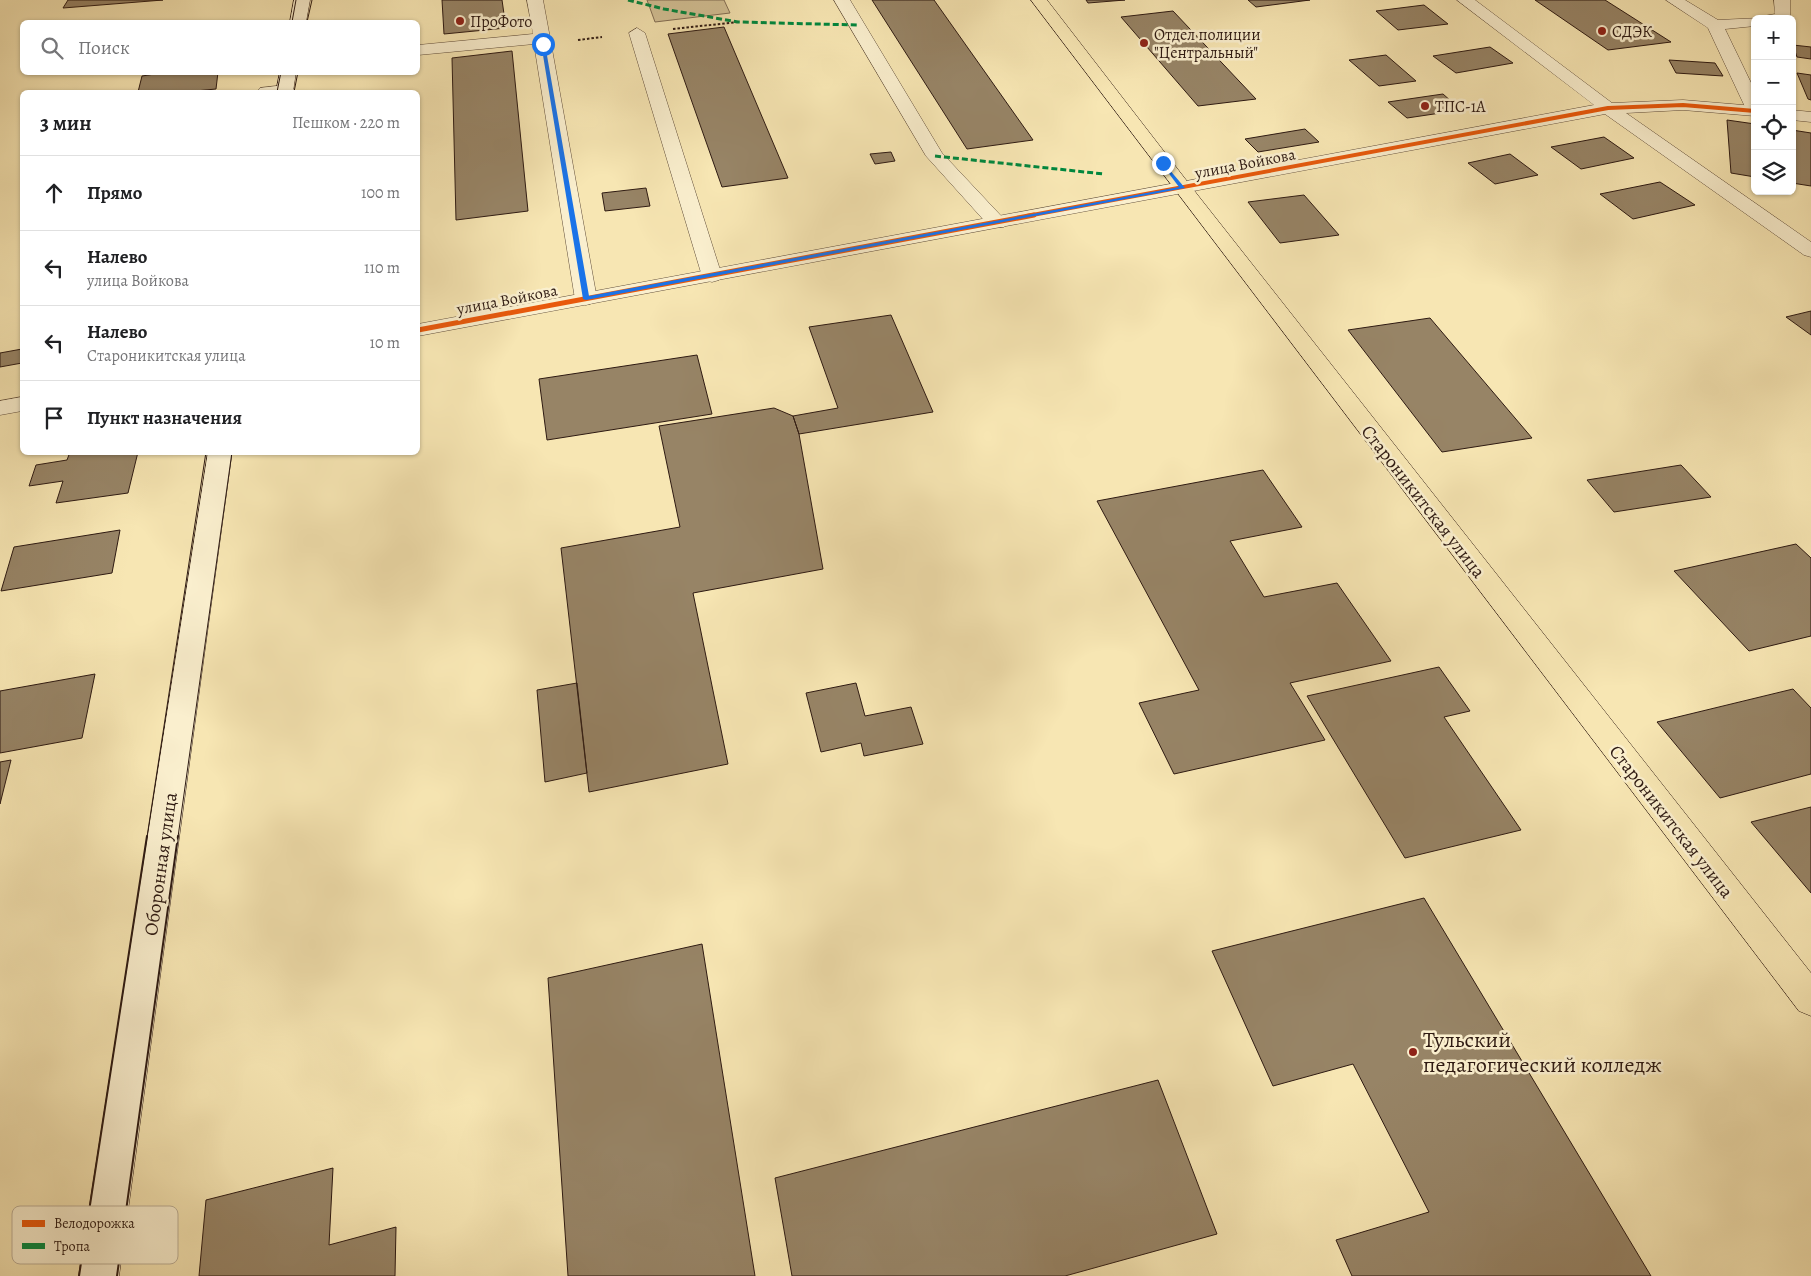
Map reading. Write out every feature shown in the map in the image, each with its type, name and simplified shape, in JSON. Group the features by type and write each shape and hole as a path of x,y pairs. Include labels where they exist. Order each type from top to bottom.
{"main road":[{"name":"Староникитская улица","path":"1040,0 1183,188 1811,1000"}],"street":[{"path":"298,20 302,0"},
{"path":"535,0 586,299"},
{"path":"842,0 935,156 997,223"},
{"path":"1465,0 1608,108 1811,251"},
{"path":"1674,0 1715,25 1753,105"},
{"path":"1782,0 1783,15"},
{"path":"1715,25 1751,20"},
{"path":"637,33 712,276"},
{"path":"420,50 542,38"},
{"path":"285,90 288,75"},
{"name":"улица Войкова","path":"420,330 1608,108 1683,105 1751,110"},
{"path":"1796,115 1811,117"},
{"path":"0,408 20,404"},
{"name":"Оборонная улица","path":"109,1206 220,455"}],"shaded area":[{"path":"647,0 724,0 730,13 655,22"}],"building":[{"path":"68,0 163,0 63,8"},
{"path":"442,0 502,0 506,28 444,34"},
{"path":"872,0 934,0 1033,140 967,149"},
{"path":"1086,0 1125,0 1088,3"},
{"path":"1248,0 1310,0 1256,7"},
{"path":"1535,0 1605,0 1671,42 1608,50"},
{"path":"1424,5 1448,24 1398,30 1376,11"},
{"path":"1173,11 1256,99 1198,106 1121,17"},
{"path":"724,27 788,178 722,187 668,34"},
{"path":"1796,45 1811,47 1811,59 1797,57"},
{"path":"1490,47 1513,63 1456,73 1433,56"},
{"path":"512,51 528,211 456,220 452,58"},
{"path":"1386,55 1416,81 1379,86 1349,60"},
{"path":"1669,60 1715,63 1723,76 1676,73"},
{"path":"1797,73 1811,75 1811,100 1808,99"},
{"path":"218,75 216,89 206,90 138,90 142,76"},
{"name":"ТПС-1А","path":"1443,94 1461,110 1407,118 1388,102"},
{"path":"1727,120 1751,123 1751,176 1731,173"},
{"path":"1305,129 1319,142 1258,152 1245,139"},
{"path":"1796,131 1811,133 1811,186 1796,184"},
{"path":"1604,137 1634,158 1581,169 1551,147"},
{"path":"891,152 895,161 875,164 870,154"},
{"path":"1510,154 1538,175 1495,184 1468,163"},
{"path":"1660,182 1695,205 1633,219 1600,194"},
{"path":"646,188 650,206 605,211 602,193"},
{"path":"1304,195 1339,235 1280,243 1248,202"},
{"path":"1811,311 1811,335 1786,317"},
{"path":"891,315 933,412 799,434 793,416 838,408 809,327"},
{"path":"1430,318 1532,438 1442,452 1348,330"},
{"path":"20,349 20,363 0,367 0,353"},
{"path":"697,355 712,414 547,440 539,379"},
{"path":"774,408 793,416 799,434 823,569 693,593 728,764 589,792 561,548 680,527 659,426"},
{"path":"69,455 137,455 128,493 56,503 63,481 29,486 36,465 67,460"},
{"path":"1681,465 1711,497 1614,512 1587,480"},
{"path":"1263,470 1302,527 1230,541 1264,597 1337,583 1391,661 1290,683 1325,740 1174,774 1139,703 1199,690 1097,501"},
{"path":"120,530 112,573 1,591 14,547"},
{"path":"1796,544 1811,558 1811,636 1749,651 1674,571"},
{"path":"1439,667 1470,711 1444,717 1521,830 1405,858 1307,696"},
{"path":"95,674 82,738 0,753 0,691"},
{"path":"577,683 587,773 545,782 537,690"},
{"path":"856,683 865,716 911,707 923,744 864,756 861,743 821,752 806,693"},
{"path":"1793,689 1811,708 1811,774 1720,798 1657,722"},
{"path":"11,760 0,804 0,762"},
{"path":"1811,807 1811,893 1751,822"},
{"path":"1424,898 1651,1276 1352,1276 1336,1240 1429,1212 1353,1064 1273,1086 1212,951"},
{"path":"702,944 755,1276 568,1276 548,978"},
{"path":"1158,1080 1217,1234 1065,1276 792,1276 775,1178"},
{"path":"333,1168 329,1245 396,1227 395,1276 199,1276 206,1200"}],"tram line":[{"path":"292,20 296,0"},
{"path":"307,20 312,0"},
{"path":"277,90 280,75"},
{"path":"294,90 297,75"},
{"path":"147,837 206,455"},
{"path":"178,837 232,455"},
{"path":"90,1206 147,836"},
{"path":"127,1206 178,836"},
{"path":"79,1276 81,1264"},
{"path":"117,1276 119,1264"}],"marked path":[{"path":"628,0 664,9 738,22 857,25"},
{"path":"935,156 1104,174"}],"cycle path":[{"path":"420,330 1608,108 1683,105 1751,111"}],"place":[{"name":"ПроФото","path":"460,21"},
{"name":"СДЭК","path":"1602,31"},
{"name":"Отдел полиции \"Центральный\"","path":"1144,43"},
{"name":"ТПС-1А","path":"1425,106"},
{"name":"Тульский педагогический колледж","path":"1413,1052"}],"route":[{"path":"543,44 586,299 1183,188 1163,163"}]}
